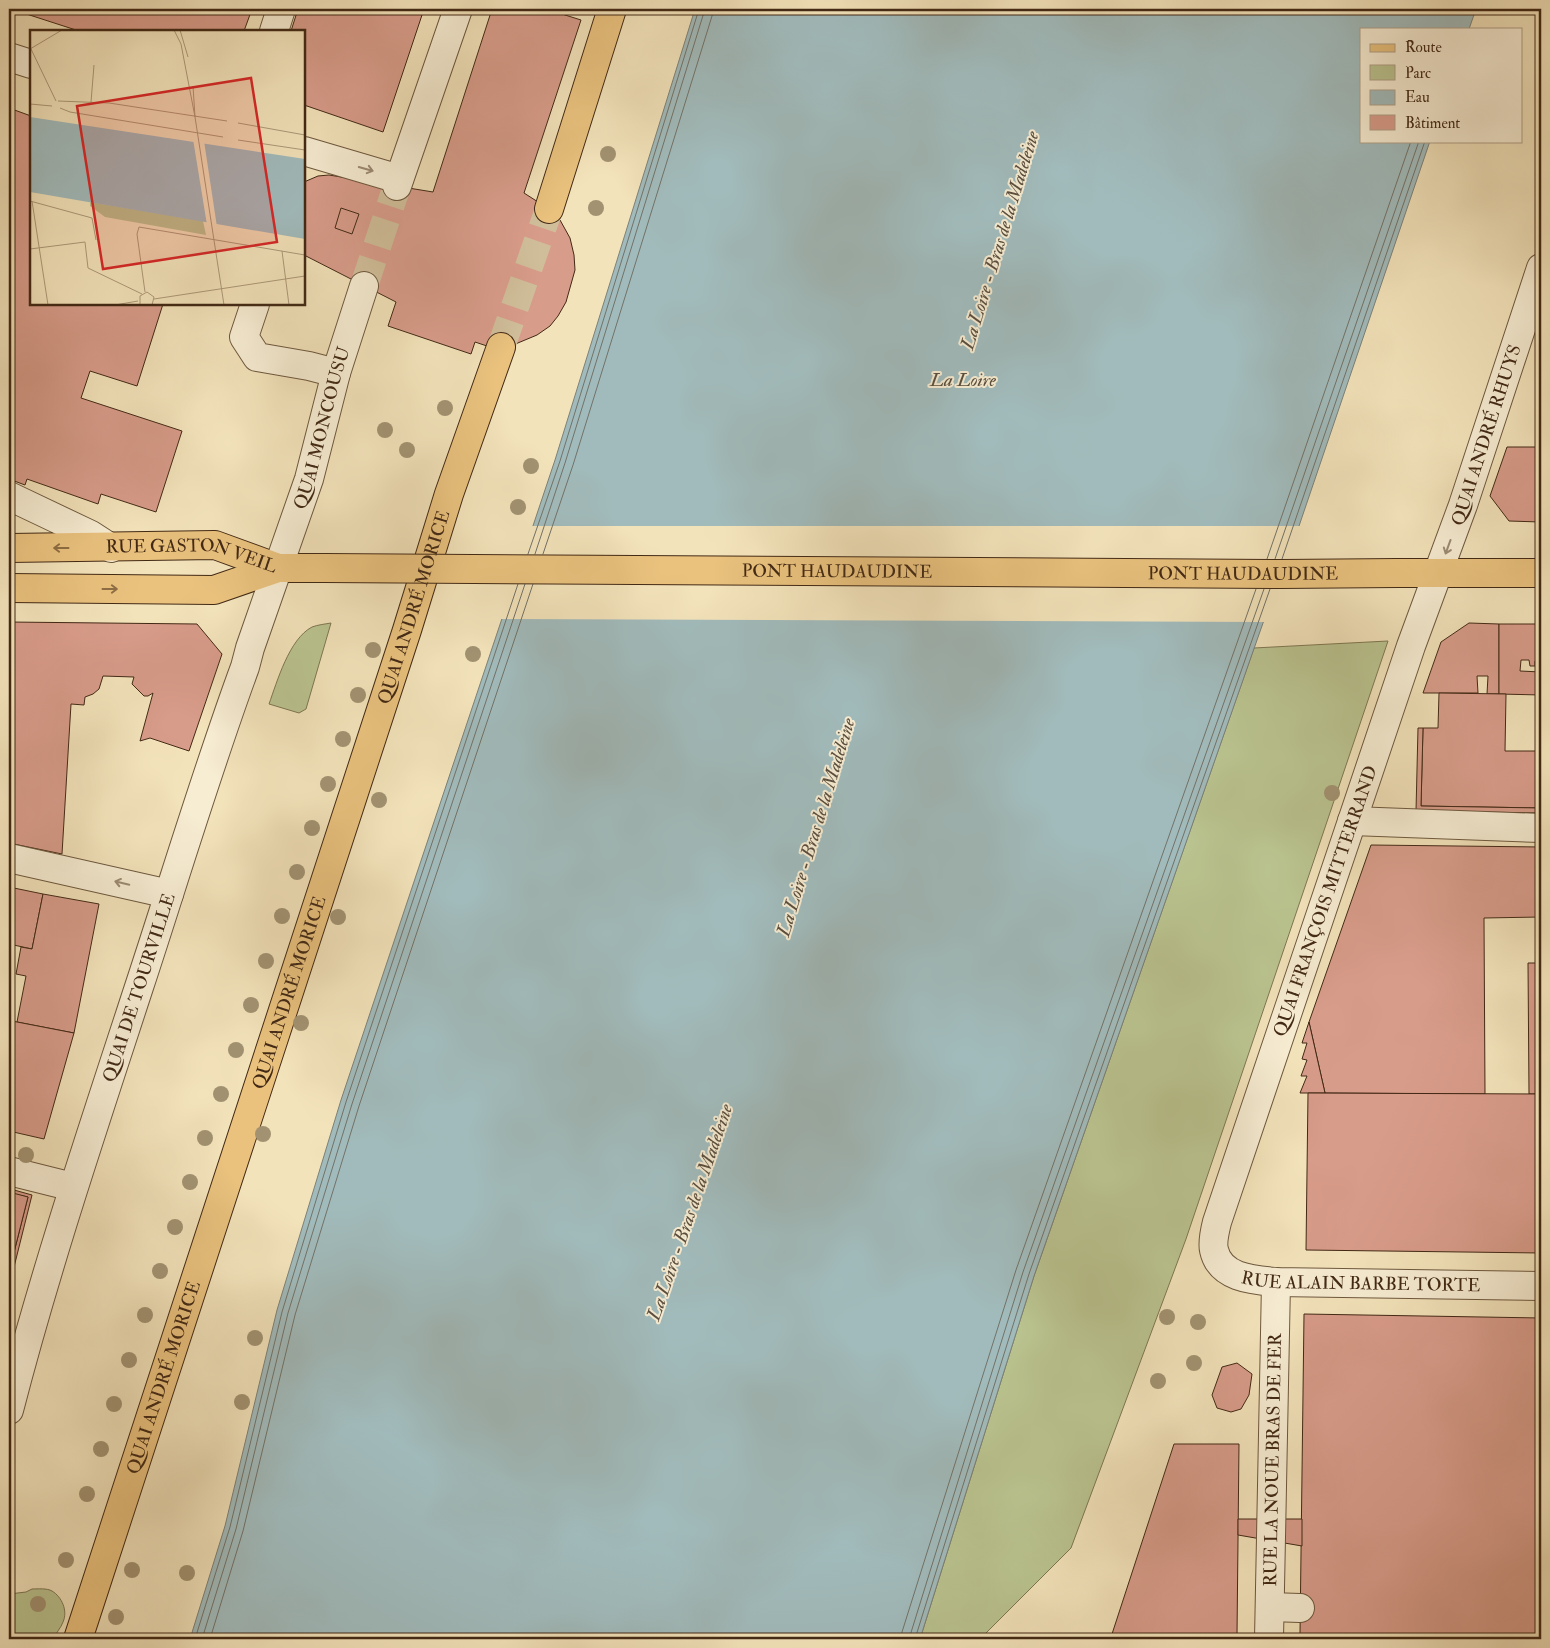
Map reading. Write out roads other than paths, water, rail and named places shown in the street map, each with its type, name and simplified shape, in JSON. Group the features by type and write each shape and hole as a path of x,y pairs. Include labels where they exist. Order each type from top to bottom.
{"main road":[{"path":"549,209 612,9"},
{"name":"QUAI ANDRÉ MORICE","path":"78,1639 404,639 448,494 501,347"},
{"name":"RUE GASTON VEIL","path":"9,548 215,545 278,568"},
{"name":"PONT HAUDAUDINE","path":"278,568 1281,574 1541,573"},
{"name":"RUE GASTON VEIL","path":"9,588 214,590 278,568"}],"street":[{"path":"274,30 281,9"},
{"path":"305,151 398,182 458,9"},
{"path":"9,57 30,64"},
{"name":"QUAI ANDRÉ RHUYS","path":"1439,573 1541,268"},
{"name":"QUAI MONCOUSU","path":"278,568 309,480 336,373 364,286"},
{"path":"255,305 244,337 257,357 336,373"},
{"path":"9,496 91,535 112,548"},
{"name":"QUAI DE TOURVILLE","path":"9,1410 26,1344 73,1187 278,568"},
{"name":"QUAI FRANÇOIS MITTERRAND","path":"1215,1231 1411,646 1439,573"},
{"path":"1352,821 1541,828"},
{"path":"9,858 169,894"},
{"path":"9,1171 73,1187"},
{"name":"RUE ALAIN BARBE TORTE","path":"1215,1231 1213,1249 1226,1269 1238,1276 1276,1282 1541,1286"},
{"name":"RUE LA NOUE BRAS DE FER","path":"1269,1639 1276,1282"},
{"path":"1270,1607 1300,1608"}],"water":[{"name":"La Loire","path":"695,9 1476,9 1469,28 1360,28 1360,142 1430,142 1299,526 1263,623 1034,1276 920,1639 190,1639 225,1526 277,1310 341,1100 555,460"}],"tunnel":[{"path":"364,286 397,186"},
{"path":"501,347 549,209"}],"water label":[{"name":"La Loire - Bras de la Madeleine","path":"999,240"},
{"name":"La Loire - Bras de la Madeleine","path":"815,827"},
{"name":"La Loire - Bras de la Madeleine","path":"689,1212"}]}
